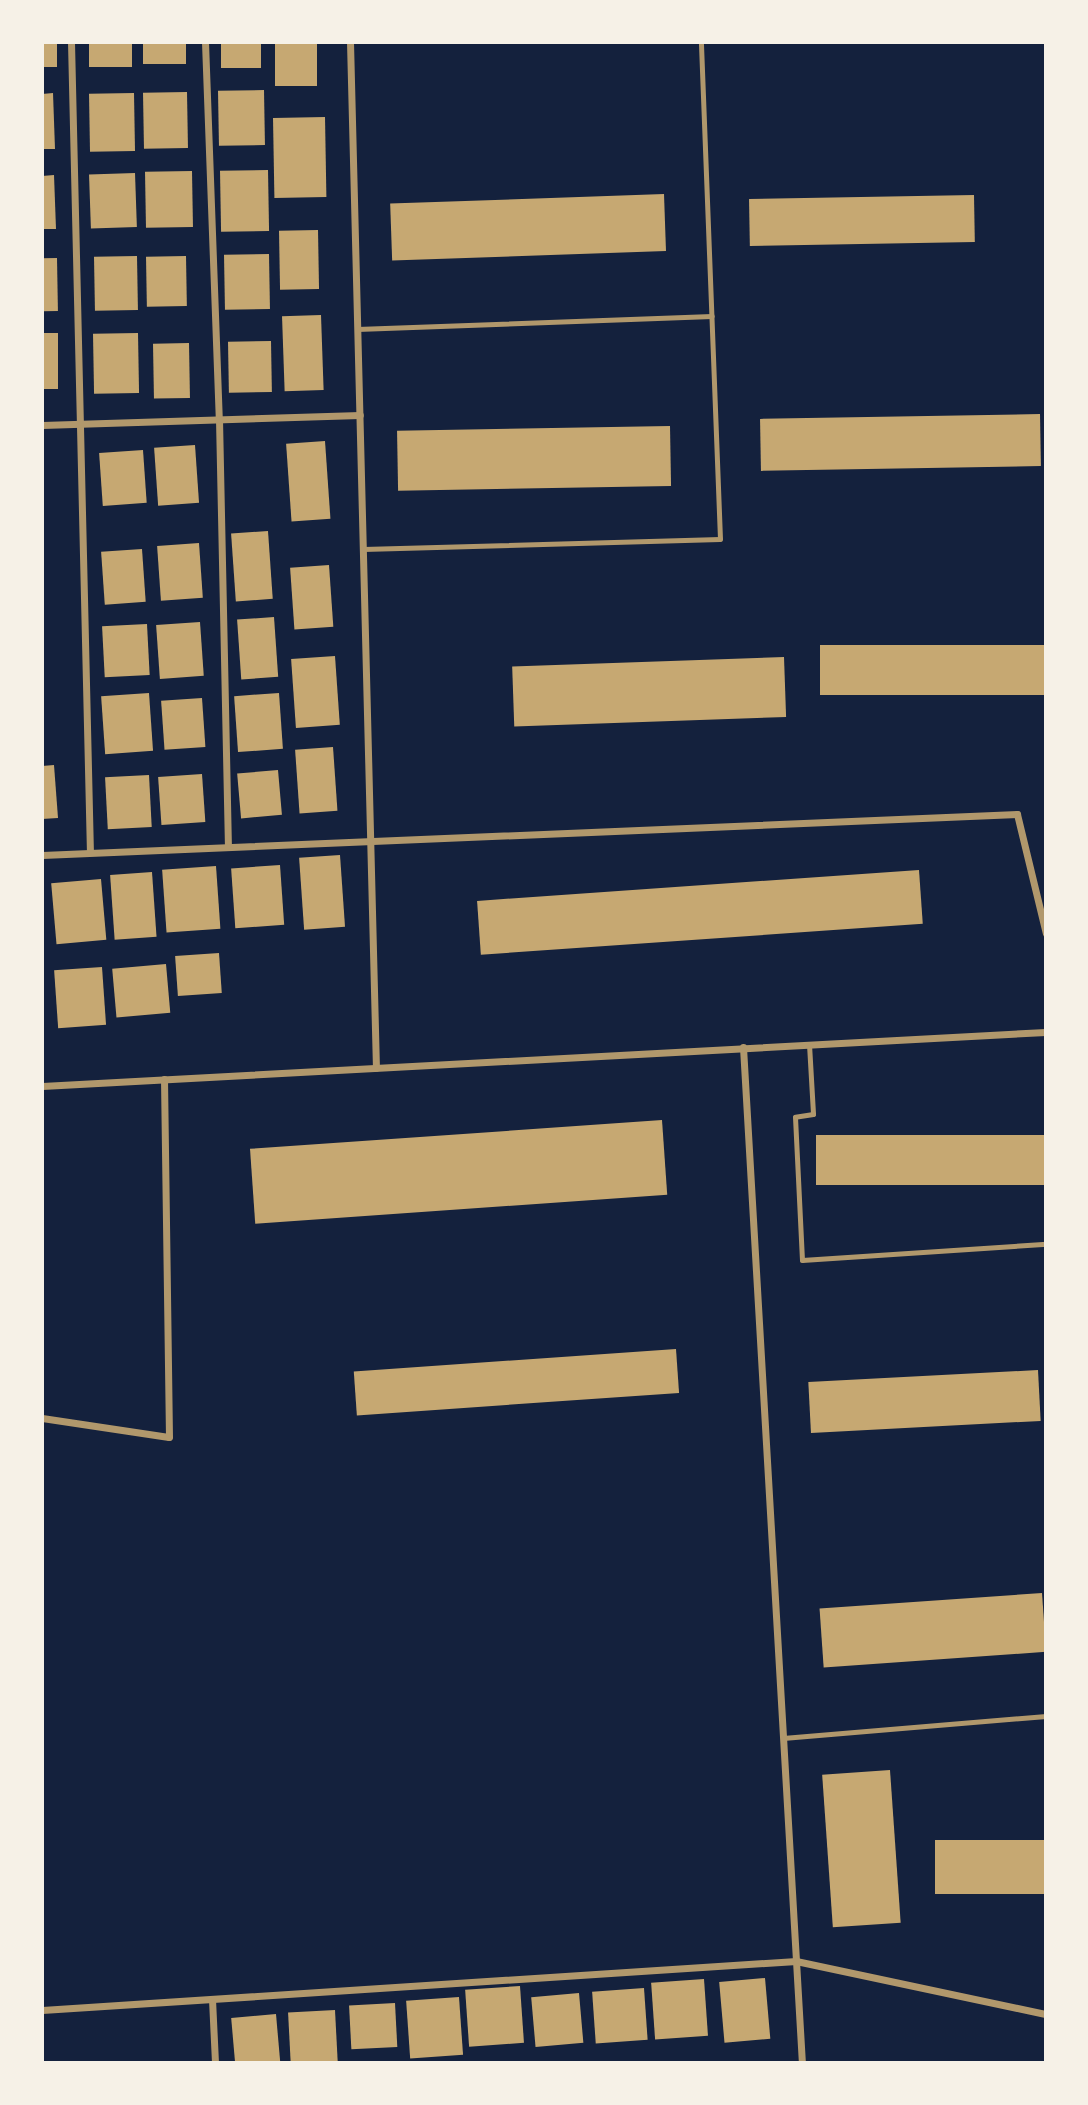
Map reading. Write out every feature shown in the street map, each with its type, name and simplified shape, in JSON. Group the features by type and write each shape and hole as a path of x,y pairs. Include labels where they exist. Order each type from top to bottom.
{"street":[{"path":"71,42 83,424 90,852"},
{"path":"205,42 219,419 228,845"},
{"path":"350,42 376,1069"},
{"path":"42,425 360,415"},
{"path":"42,855 370,839 1017,814 1046,934"},
{"path":"42,1086 1046,1032"},
{"path":"743,1047 802,2063"},
{"path":"42,1418 169,1437 164,1079"},
{"path":"42,2010 796,1961 1046,2014"},
{"path":"212,1999 215,2063"}],"lane":[{"path":"363,549 720,539 701,42"},
{"path":"357,329 712,316"},
{"path":"809,1044 813,1114 795,1117 802,1260 1046,1244"},
{"path":"783,1738 1046,1716"}],"building":[{"path":"42,42 57,42 57,67 42,67"},
{"path":"89,42 132,42 132,67 89,67"},
{"path":"143,42 186,42 186,64 143,64"},
{"path":"221,42 261,42 261,68 221,68"},
{"path":"275,42 317,42 317,86 275,86"},
{"path":"264,90 265,145 219,146 218,91"},
{"path":"187,92 188,148 144,149 143,93"},
{"path":"53,93 55,149 42,149 42,94"},
{"path":"134,93 135,151 90,152 89,94"},
{"path":"325,117 326,197 274,198 273,118"},
{"path":"268,170 269,231 221,232 220,171"},
{"path":"192,171 193,227 146,228 145,172"},
{"path":"135,173 137,227 91,229 89,175"},
{"path":"54,175 56,229 42,229 42,176"},
{"path":"664,194 666,251 392,261 390,204"},
{"path":"974,195 975,242 750,246 749,199"},
{"path":"318,230 319,289 280,290 279,231"},
{"path":"269,254 270,309 225,310 224,255"},
{"path":"137,256 138,310 95,311 94,257"},
{"path":"186,256 187,306 147,307 146,257"},
{"path":"42,258 57,258 58,311 43,311"},
{"path":"321,315 324,390 285,391 282,316"},
{"path":"42,333 58,333 58,389 42,389"},
{"path":"138,333 139,393 94,394 93,334"},
{"path":"271,341 272,392 229,393 228,342"},
{"path":"189,343 190,398 154,399 153,344"},
{"path":"1040,414 1041,466 761,471 760,419"},
{"path":"670,426 671,486 398,491 397,431"},
{"path":"325,441 330,519 292,522 286,444"},
{"path":"195,445 199,503 158,506 154,448"},
{"path":"143,450 147,503 103,506 99,453"},
{"path":"268,531 273,599 236,601 231,534"},
{"path":"199,543 203,598 161,601 157,546"},
{"path":"142,549 146,602 105,605 101,552"},
{"path":"329,565 333,627 294,630 290,568"},
{"path":"274,617 278,677 241,679 237,620"},
{"path":"200,622 204,676 160,679 156,625"},
{"path":"147,624 150,675 105,677 102,626"},
{"path":"820,645 1046,645 1046,695 820,695"},
{"path":"335,656 340,725 296,728 291,659"},
{"path":"784,657 786,717 514,726 512,666"},
{"path":"149,693 153,751 105,754 101,696"},
{"path":"279,693 283,749 238,752 234,696"},
{"path":"202,698 205,747 165,750 161,701"},
{"path":"333,747 337,811 300,813 295,750"},
{"path":"54,765 58,818 42,819 42,766"},
{"path":"278,770 282,815 241,818 237,774"},
{"path":"202,774 205,822 161,825 158,777"},
{"path":"149,775 152,827 108,829 105,777"},
{"path":"340,855 345,927 304,930 299,858"},
{"path":"280,865 284,925 235,928 231,868"},
{"path":"216,866 220,929 167,933 162,870"},
{"path":"919,870 923,924 481,955 477,901"},
{"path":"152,872 157,937 115,940 110,875"},
{"path":"101,879 106,940 57,944 51,883"},
{"path":"219,953 222,993 178,996 175,956"},
{"path":"166,964 170,1013 116,1018 112,969"},
{"path":"102,967 106,1025 58,1028 54,970"},
{"path":"662,1120 667,1195 255,1224 250,1149"},
{"path":"816,1135 1046,1135 1046,1185 816,1185"},
{"path":"676,1349 679,1393 357,1415 354,1372"},
{"path":"1038,1370 1041,1421 811,1433 808,1382"},
{"path":"1042,1593 1046,1652 824,1667 820,1609"},
{"path":"890,1770 901,1923 833,1927 822,1775"},
{"path":"935,1840 1046,1840 1046,1894 935,1894"},
{"path":"765,1978 770,2039 724,2043 719,1982"},
{"path":"704,1979 708,2036 655,2040 651,1983"},
{"path":"520,1986 524,2043 469,2047 465,1990"},
{"path":"644,1988 648,2040 596,2044 592,1992"},
{"path":"579,1993 583,2043 536,2047 531,1997"},
{"path":"459,1997 463,2055 410,2059 406,2001"},
{"path":"395,2003 397,2047 351,2049 349,2005"},
{"path":"335,2010 338,2062 291,2063 288,2012"},
{"path":"276,2014 280,2063 235,2063 231,2018"}]}
